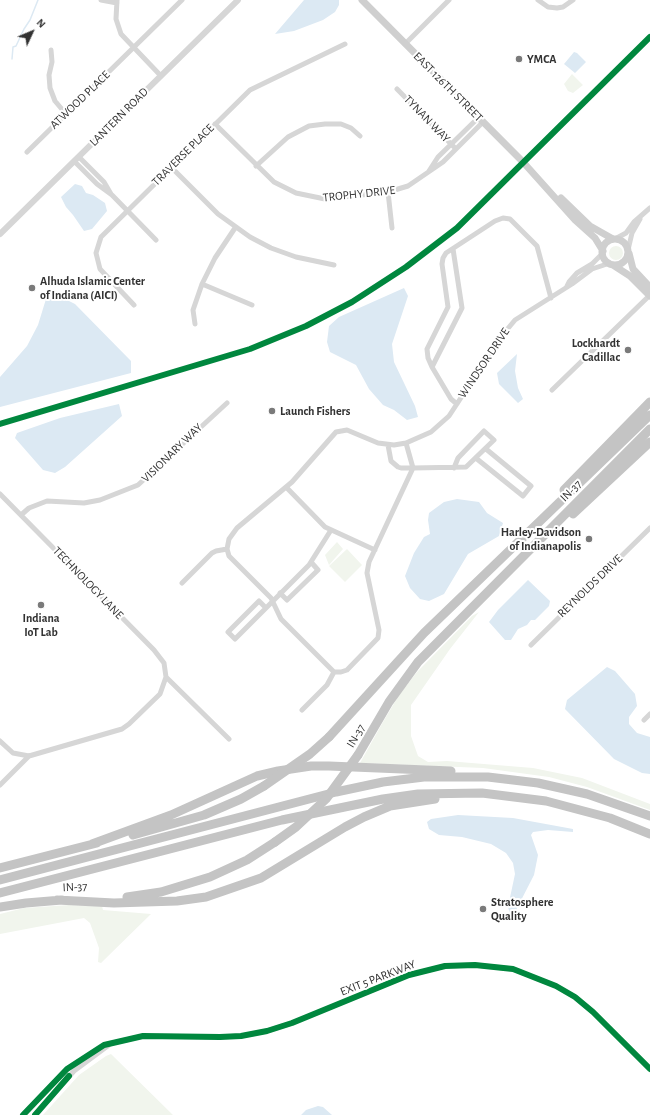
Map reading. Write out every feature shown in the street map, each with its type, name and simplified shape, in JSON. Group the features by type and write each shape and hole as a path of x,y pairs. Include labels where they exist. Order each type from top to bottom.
{"highway":[{"path":"491,568 514,540 650,402"},
{"name":"IN-37","path":"0,868 200,816 238,801 264,786 310,754 329,737 410,649 491,568 650,414"},
{"name":"IN-37","path":"0,907 57,900 130,897 178,888 225,871 247,860 296,827 326,799 358,755 407,675 650,429"},
{"path":"518,562 587,502 650,442"},
{"path":"92,844 171,815 257,776 294,767 329,766 444,770 562,788 610,801 650,816"},
{"path":"0,880 358,787 424,777 482,777"},
{"path":"0,894 256,826 383,798 418,794 482,793 526,797 557,803 610,818 650,834"},
{"path":"57,900 114,903 177,901 206,897 221,893 261,878 276,870 355,821 386,808 406,802 464,795 557,803"}],"main road":[{"name":"EAST 126TH STREET","path":"366,1 406,44 534,174 590,226 614,239"},
{"name":"EAST 126TH STREET","path":"534,174 575,220 595,238 603,252"},
{"path":"650,287 634,271 624,243 614,239 606,243 603,252 605,259 630,276 650,296"},
{"path":"611,264 623,262 628,251"}],"street":[{"path":"101,0 117,1 116,20 119,30 133,48 161,76"},
{"name":"ATWOOD PLACE","path":"27,152 182,0"},
{"name":"LANTERN ROAD","path":"0,234 238,0"},
{"path":"406,44 449,0"},
{"path":"538,0 548,7 557,8 573,0"},
{"name":"TRAVERSE PLACE","path":"134,305 102,273 96,256 97,246 101,237 250,90 345,44"},
{"path":"52,50 52,62 49,75 50,88 58,104 66,114"},
{"name":"TYNAN WAY","path":"397,89 456,149"},
{"name":"TROPHY DRIVE","path":"428,172 438,157 481,120"},
{"name":"TROPHY DRIVE","path":"215,124 256,166 280,186 306,196 334,198 388,192 408,186 443,162 481,120"},
{"path":"256,166 288,137 309,126 341,124 351,128 360,136"},
{"path":"79,157 104,182 112,195"},
{"path":"74,161 97,184 112,195 156,240"},
{"path":"171,167 210,207 235,228 259,242 287,254 334,265"},
{"path":"388,192 392,228"},
{"path":"614,239 626,233 632,224 650,208"},
{"path":"628,251 634,229 646,212"},
{"path":"457,404 450,398 432,367 428,358 427,349 448,307 442,264 444,255 500,218 510,219 539,248 551,298"},
{"path":"195,324 193,310 202,284 215,258 235,228"},
{"path":"432,367 462,308 452,249"},
{"name":"WINDSOR DRIVE","path":"567,286 577,273 592,264 603,252"},
{"name":"WINDSOR DRIVE","path":"388,445 406,443 423,436 437,427 449,416 508,327 524,314 551,298 592,269 611,264"},
{"path":"202,284 252,305"},
{"path":"552,390 650,296"},
{"name":"VISIONARY WAY","path":"21,515 29,508 46,501 84,503 100,500 138,485 227,402"},
{"path":"406,443 413,468 375,550 367,572 379,630 378,638 347,670 334,672 281,619 273,601 229,556 227,549 229,539 237,528 301,473 332,436 339,430 347,430 378,443 388,445 390,456 394,465 402,468 413,468 454,468 466,467 494,440 484,431 458,458 454,468"},
{"path":"476,459 522,496 531,486 486,449"},
{"path":"286,487 322,524 331,530 375,550"},
{"name":"TECHNOLOGY LANE","path":"0,494 159,656 165,666 166,677 229,739"},
{"name":"REYNOLDS DRIVE","path":"531,644 650,528"},
{"path":"266,608 259,601 228,632 235,639 266,608 273,601 311,562 331,530"},
{"path":"182,583 212,553 227,549"},
{"path":"280,593 287,600 318,570 311,562"},
{"path":"302,710 327,685 334,672"},
{"path":"0,741 17,754 29,756 124,728 160,694 165,686 166,677"},
{"path":"644,720 650,714"},
{"path":"0,785 29,756"},
{"name":"EXIT 5 PARKWAY","path":"35,1115 74,1071 109,1046 143,1036 220,1037 241,1036 267,1031 292,1023 409,975 445,966 475,965 513,969 535,976 556,986 575,997 593,1012 650,1069"},
{"name":"EXIT 5 PARKWAY","path":"23,1115 67,1069 104,1045 109,1046"}],"shaded area":[{"path":"304,0 339,0 339,5 335,12 323,20 294,31 275,34"},
{"path":"574,52 586,62 575,73 564,64"},
{"path":"572,74 583,85 573,93 568,91 564,84"},
{"path":"75,184 82,186 86,193 93,195 105,203 107,211 92,229 84,231 66,207 61,197"},
{"path":"613,246 619,246 623,250 623,256 619,260 613,260 609,256 609,250"},
{"path":"404,288 408,296 392,344 394,362 415,406 418,417 407,420 394,410 383,405 369,389 356,365 330,352 327,342 329,326 339,317"},
{"path":"46,299 65,299 75,304 131,361 131,373 0,407 0,377 27,346 38,325"},
{"path":"517,354 515,371 518,388 523,399 518,403 499,384 497,373"},
{"path":"119,404 122,416 65,467 55,473 43,470 15,438 17,433 60,418"},
{"path":"457,499 479,502 487,513 503,523 499,536 468,554 444,594 429,601 420,599 410,588 405,576 414,553 424,537 430,534 428,520 429,513 444,502"},
{"path":"337,542 343,549 329,565 325,555"},
{"path":"347,549 362,565 345,582 329,566"},
{"path":"528,580 550,601 549,606 535,620 531,620 527,625 518,629 511,640 505,640 489,622 498,610"},
{"path":"479,612 450,649 411,705 411,736 418,756 428,762 447,761 533,768 582,778 650,804 650,810 587,787 549,777 483,768 360,763 399,695 417,672 472,616"},
{"path":"607,667 615,671 635,694 637,706 629,717 629,724 637,733 650,737 650,774 642,773 614,759 565,709 567,700"},
{"path":"458,815 513,818 573,829 573,832 548,830 533,832 531,835 538,855 534,875 513,916 510,914 508,907 515,874 513,863 506,853 491,844 462,837 439,835 429,829 427,822 431,819"},
{"path":"69,905 102,906 103,910 151,914 101,963 98,962 99,948 90,923 84,918 0,934 0,914 24,908"},
{"path":"111,1054 173,1115 43,1115 79,1075"},
{"path":"318,1106 323,1107 332,1115 301,1115 306,1110"}],"waterway":[{"path":"12,59 13,47 16,46 30,20 38,0"}],"cycle path":[{"path":"0,424 250,349 306,326 352,302 406,267 457,228 650,37"},
{"path":"23,1115 67,1069 104,1045 143,1036 220,1037 241,1036 267,1031 292,1023 409,975 445,966 475,965 513,969 556,986 575,997 593,1012 650,1069"},
{"path":"35,1115 69,1076"}],"place":[{"name":"YMCA","path":"519,59"},
{"name":"Alhuda Islamic Center of Indiana (AICI)","path":"32,288"},
{"name":"Lockhardt Cadillac","path":"628,350"},
{"name":"Launch Fishers","path":"272,411"},
{"name":"Harley-Davidson of Indianapolis","path":"589,539"},
{"name":"Indiana IoT Lab","path":"41,605"},
{"name":"Stratosphere Quality","path":"483,909"}]}
